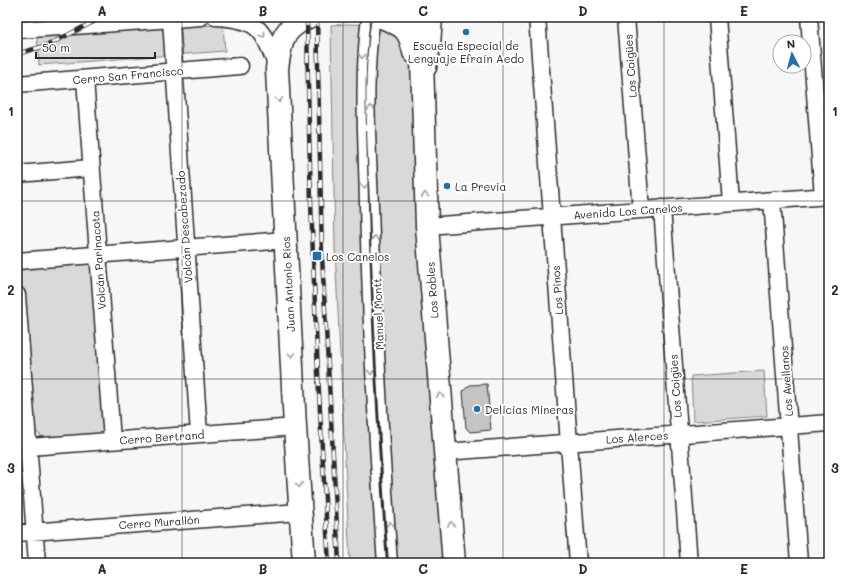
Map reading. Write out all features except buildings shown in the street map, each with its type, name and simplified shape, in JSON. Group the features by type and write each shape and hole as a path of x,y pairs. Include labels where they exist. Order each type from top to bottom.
{"main road":[{"name":"Juan Antonio Ríos","path":"304,563 295,427 278,69 280,46 285,35 292,25 308,17"},
{"path":"382,17 397,23 408,32 414,51 422,97"},
{"path":"415,17 419,30 422,60 422,97"},
{"name":"Los Robles","path":"422,97 427,226 454,563"}],"street":[{"path":"17,30 201,17"},
{"path":"216,17 245,20 255,26 267,40 278,69"},
{"name":"Los Robles","path":"422,97 432,45 434,17"},
{"name":"Los Pinos","path":"537,17 578,563"},
{"name":"Los Coigües","path":"626,17 641,210"},
{"path":"717,17 730,203"},
{"path":"809,17 826,196"},
{"name":"Volcán Descabezado","path":"171,20 173,71 199,434"},
{"name":"Cerro San Francisco","path":"17,84 240,66"},
{"name":"Volcán Parinacota","path":"85,79 112,440"},
{"path":"17,174 92,168"},
{"name":"Avenida Los Canelos","path":"427,226 826,196"},
{"name":"Los Avellanos","path":"772,200 799,563"},
{"name":"Los Coigües","path":"662,208 689,563"},
{"path":"17,260 286,240"},
{"path":"17,296 37,563"},
{"name":"Los Alerces","path":"445,452 829,423"},
{"name":"Cerro Bertrand","path":"29,447 295,427"},
{"name":"Cerro Murallón","path":"17,533 300,512"}],"lane":[{"name":"Manuel Montt","path":"366,17 361,63 365,245 374,452 382,563"},
{"name":"Manuel Montt","path":"376,17 371,51 375,228 381,392 393,563"}],"shaded area":[{"path":"223,25 225,51 39,65 37,36 175,26"},
{"path":"331,25 373,25 403,32 412,47 414,90 413,151 446,563 350,563 335,249"},
{"path":"86,260 92,267 106,428 99,435 44,438 34,430 20,272 25,265"},
{"path":"764,371 767,416 693,421 691,376"}],"railway":[{"path":"17,54 48,45 103,17"},
{"path":"307,17 314,290 329,563"},
{"path":"317,17 322,256 339,563"}],"place":[{"name":"Escuela Especial de Lenguaje Efraín Aedo","path":"466,32"},
{"name":"La Previa","path":"447,186"},
{"name":"Los Canelos","path":"317,256"},
{"name":"Delicias Mineras","path":"477,409"}]}
